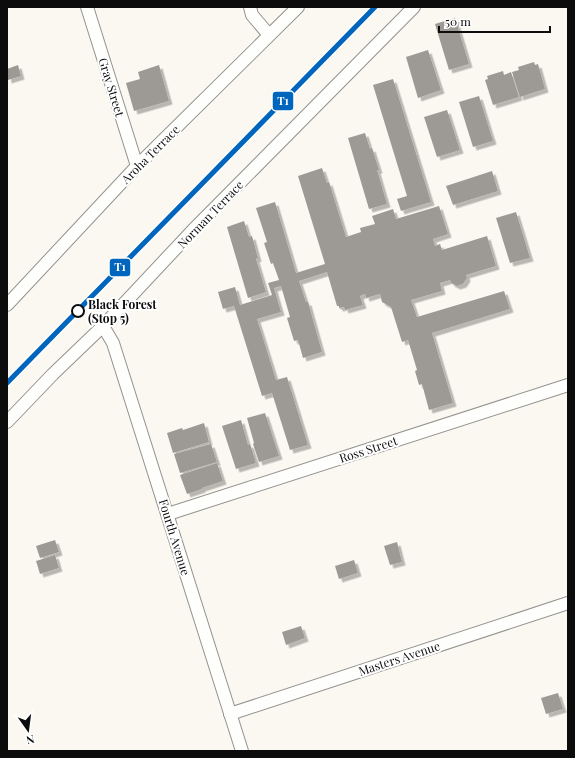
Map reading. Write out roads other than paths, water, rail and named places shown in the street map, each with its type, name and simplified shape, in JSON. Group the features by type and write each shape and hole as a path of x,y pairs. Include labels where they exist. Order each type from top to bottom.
{"street":[{"name":"Gray Street","path":"87,7 137,166"},
{"path":"250,7 252,15 269,36"},
{"name":"Aroha Terrace","path":"7,305 137,166 298,7"},
{"name":"Norman Terrace","path":"7,422 53,374 103,326 193,230 414,7"},
{"name":"Fourth Avenue","path":"103,326 113,343 242,751"},
{"name":"Ross Street","path":"168,514 568,385"},
{"name":"Masters Avenue","path":"230,714 568,603"}],"place":[{"name":"Black Forest (Stop 5)","path":"78,311"}]}
